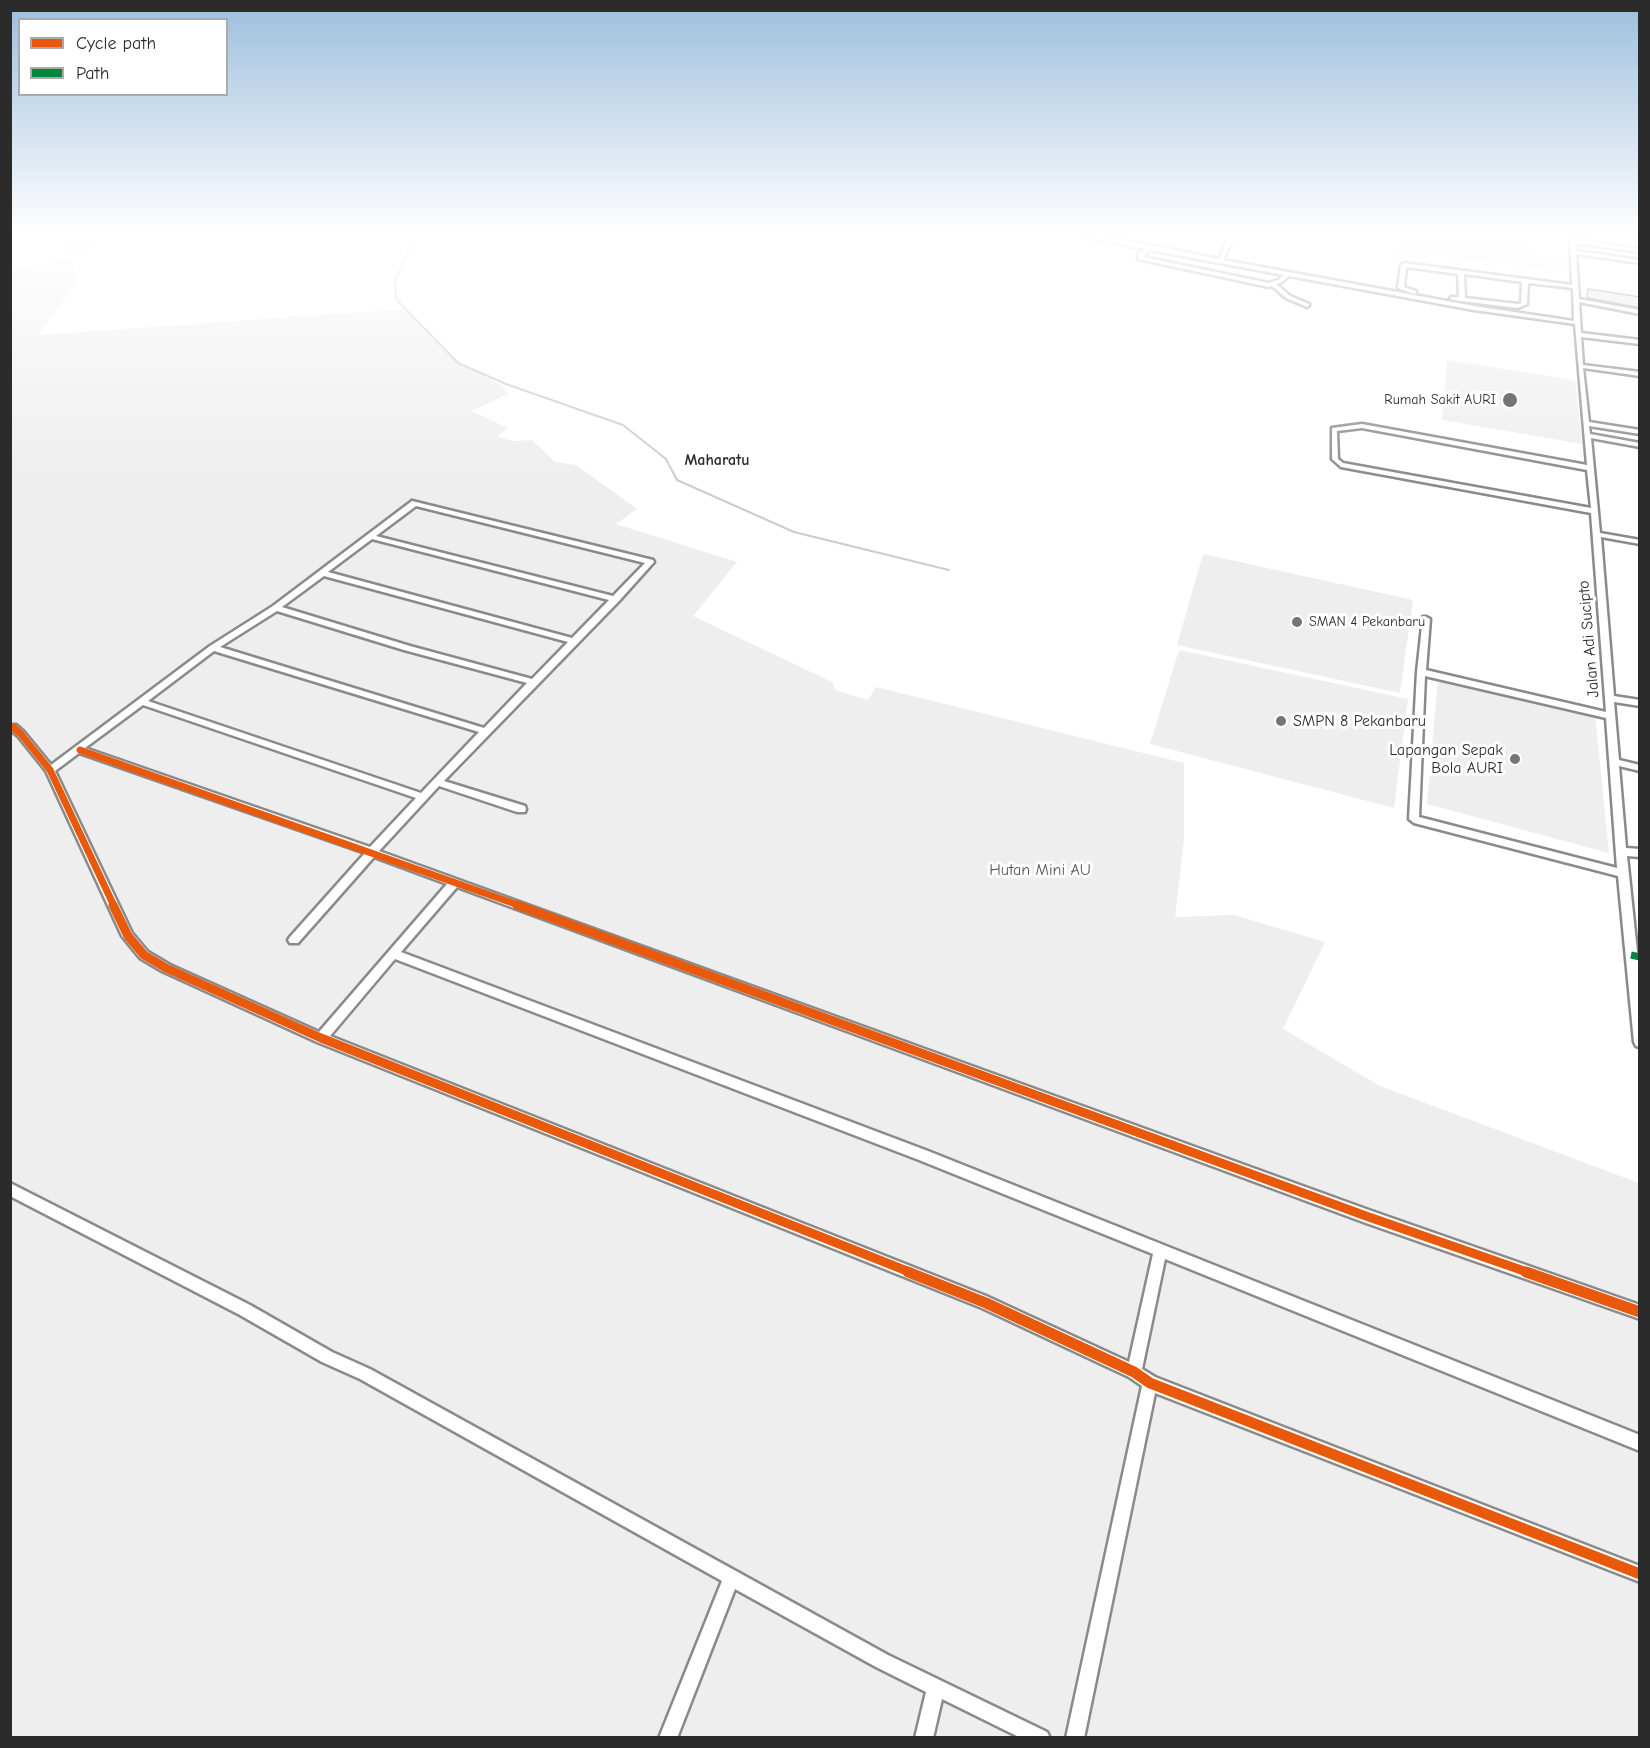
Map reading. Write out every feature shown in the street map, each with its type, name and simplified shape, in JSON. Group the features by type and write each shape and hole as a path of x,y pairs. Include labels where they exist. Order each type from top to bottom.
{"street":[{"path":"1527,316 1578,323"},
{"name":"Jalan Adi Sucipto","path":"1577,316 1595,512 1621,852 1635,956 1640,1042"},
{"path":"1579,334 1640,342"},
{"path":"1580,366 1640,374"},
{"path":"1586,423 1640,432"},
{"path":"1590,468 1362,426 1334,429 1335,459 1341,465 1595,512"},
{"path":"1587,435 1640,445"},
{"path":"50,770 80,750 213,648 276,608 371,537 409,505 422,503 650,562 485,731 294,940"},
{"path":"1596,534 1640,542"},
{"path":"371,537 616,599"},
{"path":"322,573 575,641"},
{"path":"276,608 407,648 533,682"},
{"path":"1426,619 1421,672 1414,819 1623,873"},
{"path":"213,648 485,731"},
{"path":"1421,672 1611,716"},
{"path":"1609,698 1640,703"},
{"path":"143,702 423,797"},
{"path":"10,729 13,727 21,734 50,770 128,936 144,955 166,968 321,1038 986,1303 1134,1372 1150,1383 1640,1574"},
{"path":"80,750 372,852 1366,1216 1640,1312"},
{"path":"1614,762 1640,768"},
{"path":"437,782 521,809"},
{"path":"1621,852 1640,853"},
{"path":"321,1038 454,883"},
{"path":"393,954 923,1155 1640,1443"},
{"path":"10,1189 245,1310 882,1661 1041,1737"},
{"path":"1134,1372 1160,1252"},
{"path":"1075,1737 1150,1383"},
{"path":"668,1737 731,1578"},
{"path":"924,1737 936,1688"}],"shaded area":[{"path":"11,316 52,316 38,335 312,316 412,316 459,362 503,386 508,394 471,411 508,428 497,436 512,441 532,440 555,462 576,465 637,509 616,524 737,562 693,616 832,682 835,690 868,700 876,687 1184,763 1184,840 1175,917 1234,915 1325,942 1283,1029 1380,1086 1639,1183 1639,1737 11,1738"},
{"name":"Rumah Sakit AURI","path":"1447,360 1575,380 1582,444 1442,420"},
{"name":"SMAN 4 Pekanbaru","path":"1203,554 1413,600 1400,693 1177,645"},
{"name":"SMPN 8 Pekanbaru","path":"1179,650 1408,699 1394,808 1150,744"},
{"name":"Lapangan Sepak Bola AURI","path":"1438,678 1595,714 1609,853 1427,804"}],"waterway":[{"path":"412,316 458,363 506,384 623,425 666,459 677,480 794,532 949,570"}],"marked path":[{"path":"1631,955 1640,957"}],"cycle path":[{"path":"10,729 13,727 21,734 50,770 128,936 144,955 166,968 321,1038 986,1303 1134,1372 1150,1383 1640,1574"},
{"path":"80,750 372,852 1366,1216 1640,1312"}],"place":[{"name":"Rumah Sakit AURI","path":"1510,400"},
{"name":"SMAN 4 Pekanbaru","path":"1297,622"},
{"name":"SMPN 8 Pekanbaru","path":"1281,721"},
{"name":"Lapangan Sepak Bola AURI","path":"1515,759"}],"district":[{"name":"Maharatu","path":"717,460"}],"park label":[{"name":"Hutan Mini AU","path":"1040,870"}]}
